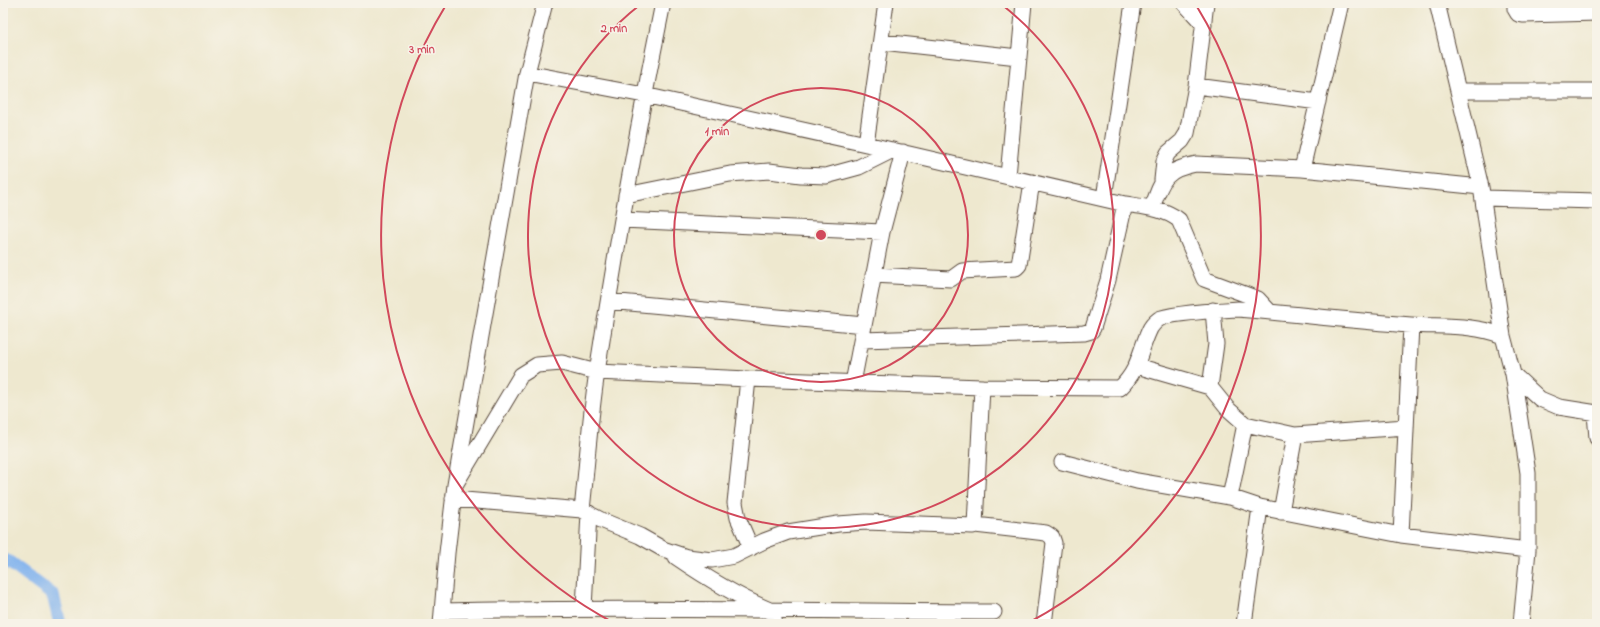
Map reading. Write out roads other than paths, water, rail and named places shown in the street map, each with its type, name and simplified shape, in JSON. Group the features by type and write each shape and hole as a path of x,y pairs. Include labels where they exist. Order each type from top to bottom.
{"street":[{"path":"545,3 527,73 454,492 442,617 584,608 774,618 994,612"},
{"path":"584,608 586,511 597,372 626,195 644,95 663,3"},
{"path":"866,144 882,42 886,3"},
{"path":"1008,176 1024,3"},
{"path":"1104,198 1133,3"},
{"path":"1184,3 1204,25"},
{"path":"1152,208 1162,180 1164,161 1168,153 1182,141 1186,133 1196,86 1206,3"},
{"path":"1302,169 1341,3"},
{"path":"1437,3 1482,192 1503,336 1513,374 1528,473 1528,550 1521,624"},
{"path":"1515,3 1515,9 1518,14 1524,15 1597,13"},
{"path":"882,42 1018,57"},
{"path":"527,73 644,95 898,151 1126,204 1152,208 1172,214 1179,220 1204,279 1258,299 1270,312"},
{"path":"1196,86 1318,102"},
{"path":"1458,91 1597,91"},
{"path":"626,195 730,174 769,171 801,176 826,176 859,167 898,151"},
{"path":"853,382 898,151"},
{"path":"1162,180 1179,167 1196,164 1302,169 1482,192 1597,202"},
{"path":"873,275 951,279 962,271 1016,268 1020,265 1032,182"},
{"path":"862,340 1084,333 1090,331 1093,328 1108,280 1126,204"},
{"path":"622,220 882,232"},
{"path":"609,301 864,325"},
{"path":"454,492 522,375 536,365 562,363 597,372 748,380 982,387 1120,388 1131,378 1137,366 1149,330 1160,319 1213,310 1238,309 1411,325 1475,328 1503,336"},
{"path":"1210,386 1216,344 1213,310"},
{"path":"1401,535 1411,325"},
{"path":"1137,366 1210,386 1227,408 1245,424 1295,436 1406,427"},
{"path":"1513,374 1540,399 1559,407 1596,413 1597,438"},
{"path":"748,380 735,503 738,518 750,548"},
{"path":"975,525 982,387"},
{"path":"1230,497 1245,424"},
{"path":"1281,512 1295,436"},
{"path":"1062,462 1137,481 1230,497 1281,512 1401,535 1528,550"},
{"path":"454,492 586,511 602,520 640,536 663,549 714,584 774,618"},
{"path":"1244,624 1260,507"},
{"path":"663,549 686,557 712,560 734,556 764,541 788,532 838,524 866,522 975,525 1046,533 1052,537 1054,543 1044,624"}],"waterway":[{"path":"3,560 9,562 53,595 60,624"}]}
